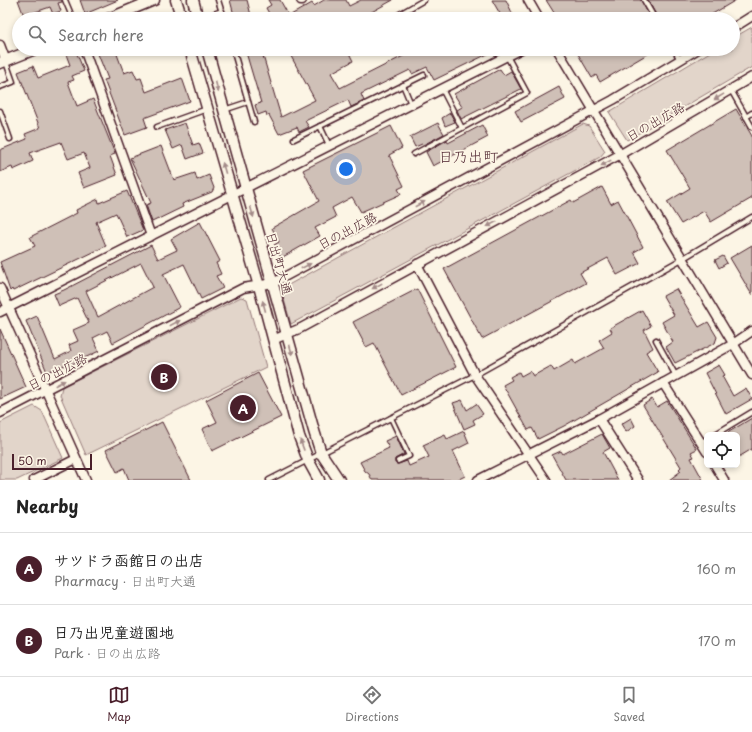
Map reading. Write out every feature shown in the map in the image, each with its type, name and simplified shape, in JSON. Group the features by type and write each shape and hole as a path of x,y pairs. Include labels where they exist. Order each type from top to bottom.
{"street":[{"path":"125,12 154,0"},
{"path":"176,0 180,12"},
{"path":"193,0 196,12"},
{"path":"528,0 535,12"},
{"path":"740,24 752,16"},
{"path":"0,46 3,62 18,56"},
{"path":"87,56 151,236"},
{"name":"日出町大通","path":"192,56 299,436 308,460 319,480"},
{"name":"日出町大通","path":"209,56 321,453 338,480"},
{"path":"0,312 507,56"},
{"path":"561,56 752,375"},
{"name":"日の出広路","path":"0,413 243,288 273,283 594,111 687,56"},
{"name":"日の出広路","path":"273,340 301,328 621,154 752,77"},
{"path":"417,264 475,375 546,480"},
{"path":"0,288 86,480"},
{"path":"478,480 600,419 733,344 752,331"},
{"path":"664,383 704,441"},
{"path":"600,419 638,480"},
{"path":"34,480 76,459"},
{"path":"717,468 724,480"}],"lane":[{"path":"65,0 70,12"},
{"path":"218,0 222,11 219,12"},
{"path":"403,12 424,0"},
{"path":"644,0 651,12"},
{"path":"235,56 254,122"},
{"path":"414,154 527,93 507,56"},
{"path":"678,56 680,60"},
{"path":"0,87 13,82 3,62"},
{"path":"294,139 424,75"},
{"path":"403,86 412,104"},
{"path":"442,89 462,128"},
{"path":"731,90 752,127"},
{"path":"224,110 248,102"},
{"path":"157,127 207,109"},
{"path":"0,111 10,139"},
{"path":"746,116 752,113"},
{"path":"320,126 330,146"},
{"path":"269,480 475,375 682,259 752,217"},
{"path":"656,340 676,376"},
{"path":"719,432 752,412"},
{"path":"391,418 409,456 398,461"}],"shaded area":[{"path":"752,27 752,67 627,140 609,112 703,56 740,56 740,34"},
{"path":"583,124 589,126 605,151 600,157 291,324 281,289"},
{"path":"241,297 247,299 266,367 86,455 60,395 62,387"},
{"path":"34,406 42,411 63,458 17,480 0,480 0,423"}],"building":[{"path":"18,0 62,0 62,2 58,3 61,11 58,12 52,12 50,7 36,12 22,12"},
{"path":"80,0 118,0 90,12 84,12"},
{"path":"230,0 247,0 250,12 233,12"},
{"path":"268,0 280,0 287,12 268,12 266,8 271,5"},
{"path":"324,0 346,0 349,6 361,0 393,0 372,12 296,12 312,3 314,6"},
{"path":"492,0 506,0 512,12 499,12"},
{"path":"546,0 641,0 647,12 554,12"},
{"path":"648,0 736,0 716,12 654,12"},
{"path":"67,56 78,56 84,71 72,76 74,80 68,82 77,106 93,99 115,154 110,156 117,175 84,188 78,173 90,168 84,153 68,159 61,142 30,153 33,161 13,170 12,167 0,172 0,150 27,139 25,134 40,128 18,72 33,66 38,78 70,65"},
{"path":"99,56 118,56 124,73 133,70 137,79 141,78 146,92 182,78 190,101 144,118 147,127 125,135 104,80 108,79"},
{"path":"247,56 263,56 281,117 315,100 291,56 350,56 353,61 331,73 340,88 403,56 484,56 434,80 427,67 412,74 410,70 361,94 364,101 351,107 348,100 305,121 309,127 299,132 297,127 279,134 266,112 258,115 255,105 261,103"},
{"path":"579,56 644,56 600,82 596,75 592,78"},
{"path":"500,69 504,75 511,71 521,89 461,119 457,110 462,107 454,94"},
{"path":"559,87 565,99 521,122 515,111"},
{"path":"736,109 752,136 752,198 711,222 704,211 681,224 667,202 690,188 667,150"},
{"path":"450,113 455,122 445,126 442,118"},
{"path":"185,123 193,145 199,143 203,153 187,159 182,145 173,149 165,130"},
{"path":"438,123 444,134 423,145 422,144 415,147 410,137"},
{"path":"482,125 488,137 433,166 426,152 447,140 448,143"},
{"path":"391,126 402,148 389,155 404,186 398,189 401,194 361,212 352,197 332,208 336,217 315,228 320,236 281,258 274,245 279,242 272,228 319,201 303,170"},
{"path":"161,146 174,180 195,173 197,180 209,175 214,188 212,192 182,204 183,207 152,222 146,205 151,203 130,158"},
{"path":"602,187 611,204 618,200 643,247 634,252 640,263 617,275 608,258 580,273 586,283 482,339 444,269 571,200 573,203"},
{"path":"127,191 143,230 127,237 116,213 96,222 106,246 13,291 12,289 10,291 0,262 35,246 30,237 77,213 76,210 98,199 99,203"},
{"path":"200,222 220,261 216,263 221,274 216,276 223,288 201,299 184,264 163,274 180,307 113,343 107,331 93,338 99,351 66,367 65,365 47,372 26,321 37,316 55,359 71,351 69,345 78,341 73,330 89,323 77,298 59,306 54,294 151,245 158,259 177,250 171,239","holes":["141,263 153,287 98,317 86,291"]},
{"path":"752,245 752,295 730,258"},
{"path":"723,256 727,263 719,268 715,260"},
{"path":"417,289 456,367 401,395 374,343 366,347 353,322"},
{"path":"676,289 699,327 708,322 717,337 715,343 675,363 666,347 673,342 662,322 674,315 663,296"},
{"path":"642,310 651,326 644,330 653,348 646,352 658,372 564,426 538,439 532,428 528,430 503,385 512,380 510,377 519,372 521,376 530,371 533,376 551,366 554,371 573,360 575,364 604,348 599,340 612,332 610,328"},
{"path":"0,329 26,387 0,399"},
{"path":"719,365 725,375 722,376 733,396 746,388 752,399 726,414 705,373"},
{"path":"258,373 281,417 212,451 202,429 217,422 206,400"},
{"path":"652,399 657,407 667,401 697,449 691,452 694,457 691,458 703,480 669,480 681,471 679,469 681,467 643,405"},
{"path":"462,400 467,410 476,404 483,414 473,420 475,424 464,429 453,403"},
{"path":"631,418 635,426 626,432 621,424"},
{"path":"752,418 752,449 740,456 740,432 729,432"},
{"path":"162,422 191,480 129,480 124,468 117,472 106,450"},
{"path":"464,431 469,443 453,451 465,476 457,480 372,480 360,462 389,448 385,441 396,436 404,454 395,459 395,463 398,464 407,461 409,466 429,457 423,445 445,435 447,439"},
{"path":"602,434 610,448 603,452 618,480 566,480 552,455 561,451 563,454"}],"place":[{"name":"日乃出児童遊園地","path":"164,377"},
{"name":"サツドラ函館日の出店","path":"243,408"}],"district":[{"name":"日乃出町","path":"468,155"}]}
